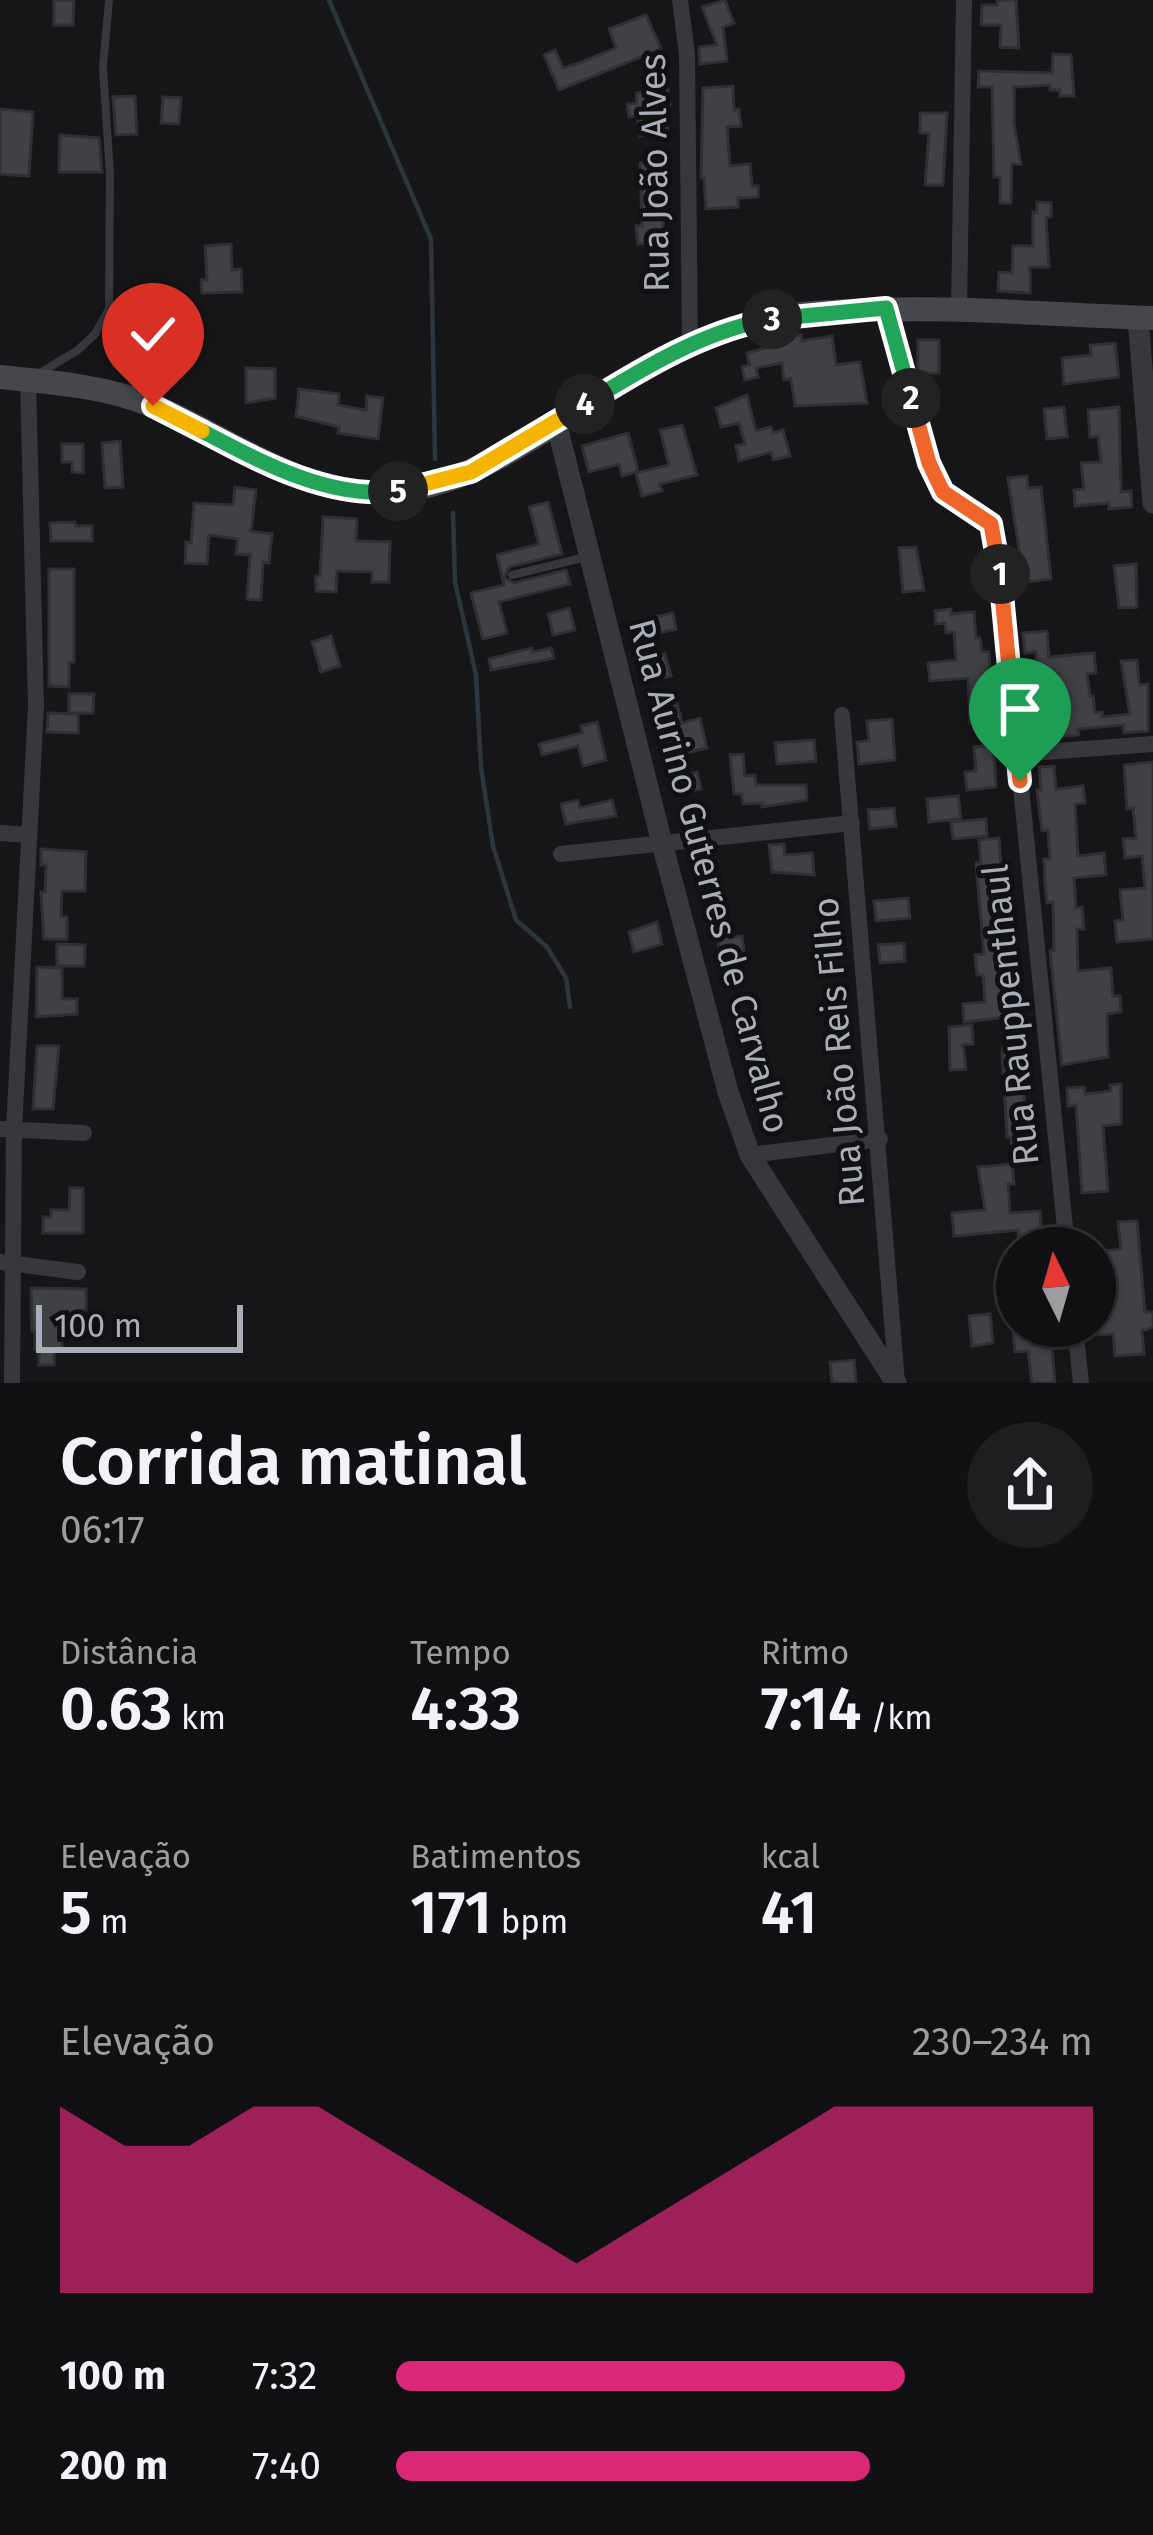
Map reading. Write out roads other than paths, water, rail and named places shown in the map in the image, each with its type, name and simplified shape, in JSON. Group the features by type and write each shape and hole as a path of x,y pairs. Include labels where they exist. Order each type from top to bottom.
{"main road":[{"path":"0,377 111,392 153,406 263,463 332,487 385,492 420,488 471,472 690,345 749,322 886,308 1146,318"}],"street":[{"name":"Rua João Alves","path":"680,0 687,54 690,345"},
{"path":"959,310 964,0"},
{"name":"Rua Rauppenthaul","path":"886,308 929,463 943,492 991,524 997,545 1065,1227"},
{"path":"1146,318 1153,503"},
{"path":"12,1383 7,1130 36,706 28,380"},
{"name":"Rua Aurino Guterres de Carvalho","path":"556,422 662,844 728,1092 750,1155 897,1383"},
{"name":"Rua João Reis Filho","path":"842,715 897,1383"},
{"path":"1017,754 1153,745"},
{"path":"561,854 852,823"},
{"path":"0,833 28,835"},
{"path":"7,1130 84,1132"},
{"path":"750,1155 880,1139"},
{"path":"7,1262 78,1272"},
{"path":"1077,1347 1081,1383"}],"lane":[{"path":"28,380 78,350 110,309 110,175 103,67 109,0"},
{"path":"512,575 590,556"}],"waterway":[{"path":"329,0 431,239 435,459"},
{"path":"453,513 455,582 476,675 481,767 493,846 516,920 547,947 566,978 570,1007"}]}
